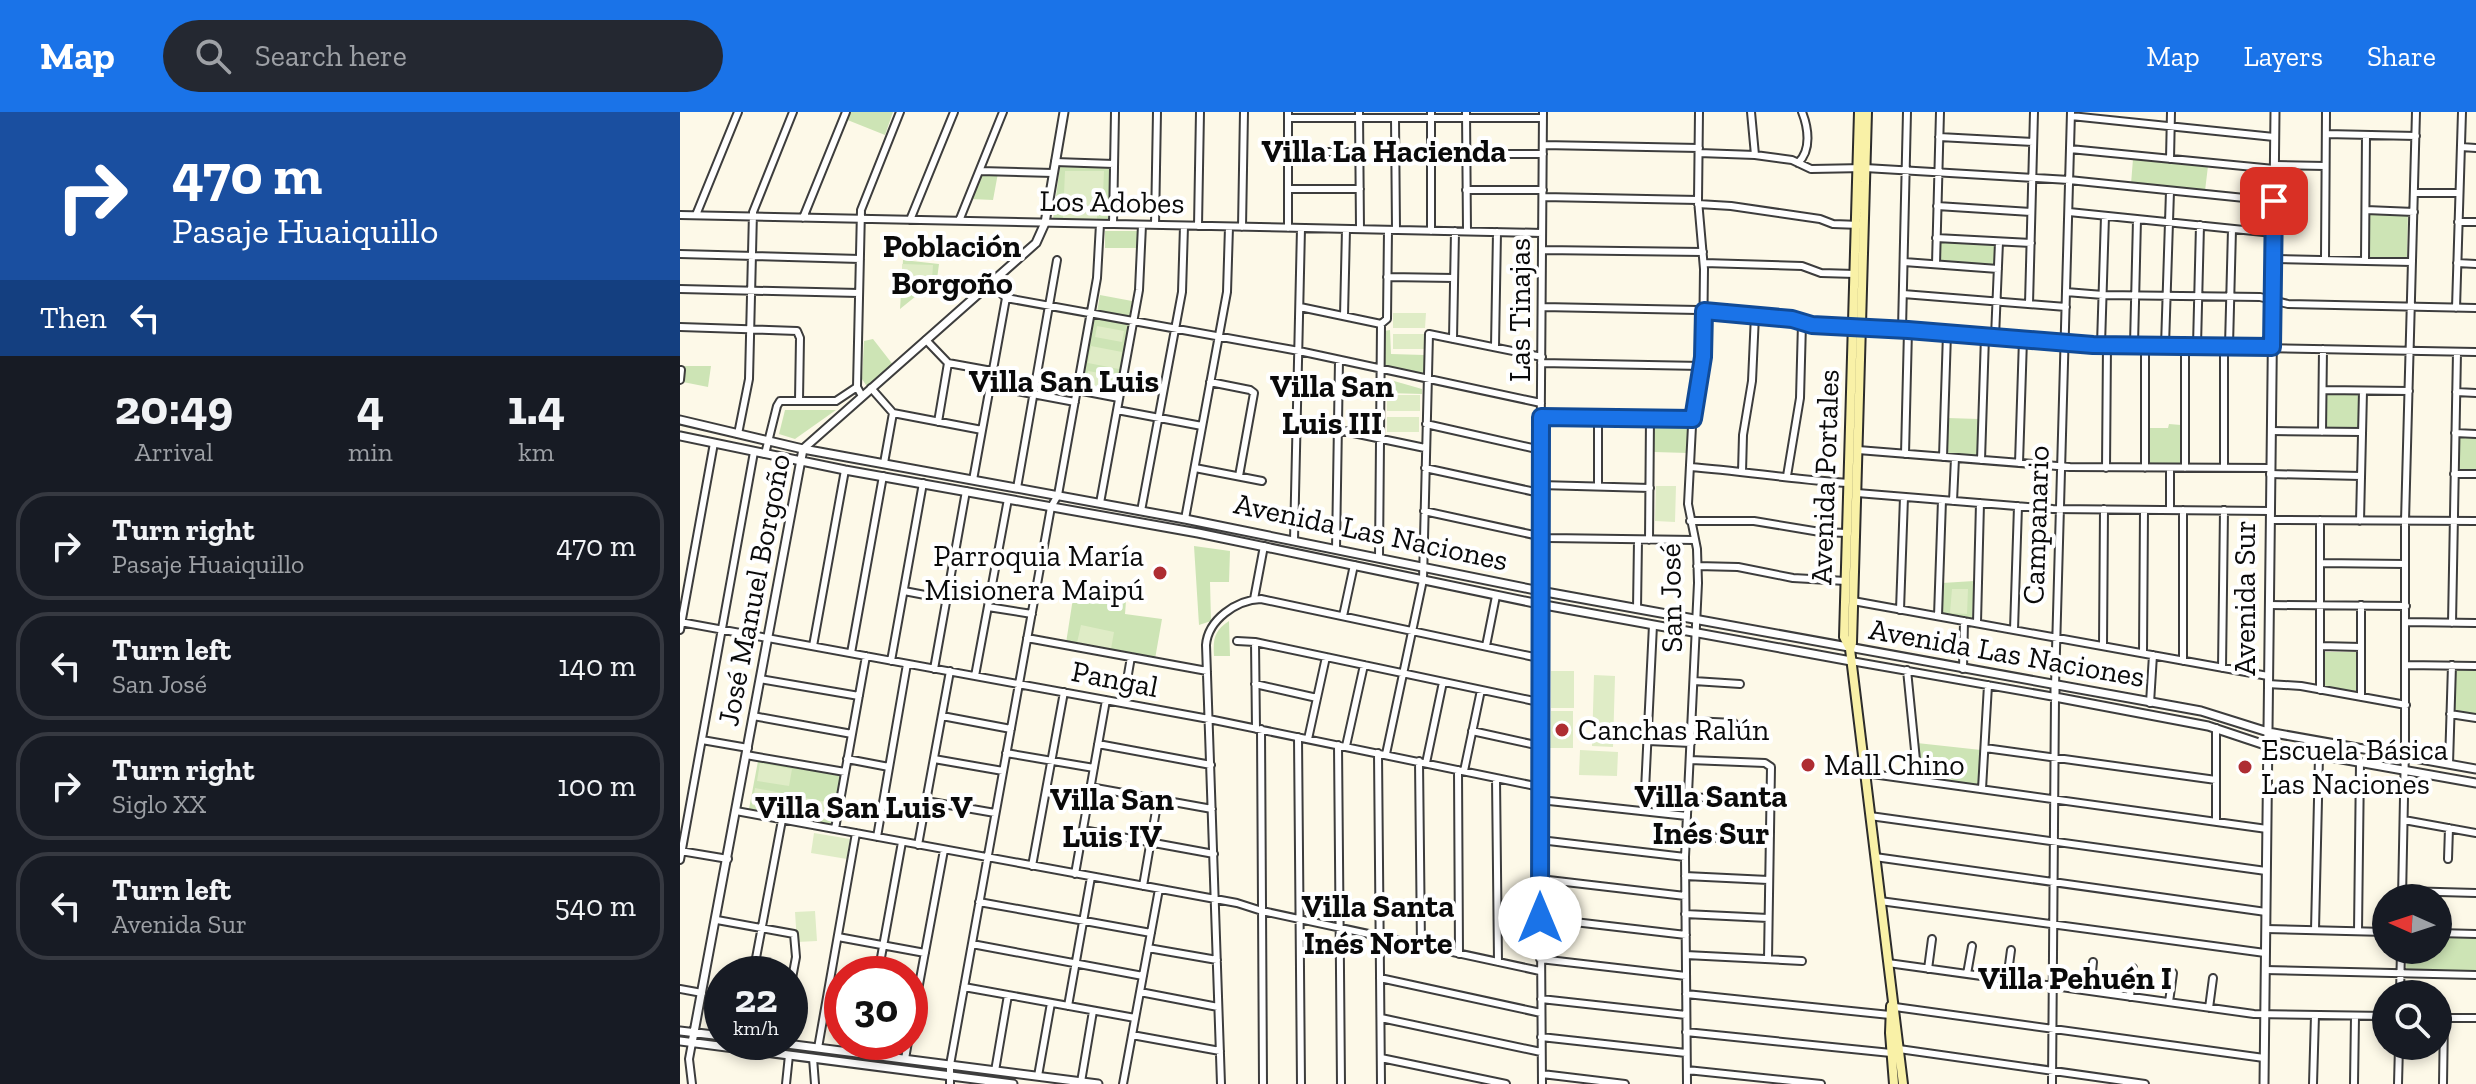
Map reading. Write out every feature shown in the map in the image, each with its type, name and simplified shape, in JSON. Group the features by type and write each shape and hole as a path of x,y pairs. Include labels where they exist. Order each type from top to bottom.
{"main road":[{"name":"Avenida Portales","path":"1859,112 1860,225 1844,637 1850,649 1888,963 1895,1051 1894,1084"},
{"name":"Avenida Portales","path":"1861,169 1867,112"},
{"name":"Avenida Portales","path":"1850,649 1858,450 1855,274 1860,225"},
{"name":"Avenida Portales","path":"1895,1051 1903,1084"}],"street":[{"path":"696,215 738,112"},
{"path":"738,434 748,385 753,216 793,112"},
{"path":"803,218 846,112"},
{"path":"862,396 857,387 860,219 863,201 900,112"},
{"path":"910,220 954,112"},
{"path":"959,221 1003,112"},
{"name":"José Manuel Borgoño","path":"692,1082 689,1053 717,920 803,449 1036,243 1045,223 1064,112"},
{"path":"1113,224 1115,112"},
{"path":"1155,225 1157,112"},
{"path":"1198,226 1200,112"},
{"path":"1242,227 1244,112"},
{"name":"San José","path":"1687,1084 1685,857 1697,620 1695,540 1688,504 1693,419 1702,366 1704,311 1704,263 1698,202 1699,112"},
{"path":"1751,112 1755,155"},
{"path":"1798,163 1805,154 1807,140 1807,125 1802,112"},
{"path":"1905,454 1903,294 1907,112"},
{"path":"1936,264 1940,112"},
{"path":"2029,304 2034,112"},
{"path":"2139,123 2140,112"},
{"path":"2170,159 2171,112"},
{"name":"Avenida Sur","path":"2264,1084 2275,112"},
{"path":"2325,260 2326,112"},
{"path":"2402,884 2405,521 2416,112"},
{"path":"2456,308 2462,112"},
{"path":"2071,114 2274,137"},
{"name":"Campanario","path":"2052,1084 2055,686 2071,114"},
{"path":"1288,228 1288,115 1395,118 1543,115"},
{"path":"1360,115 1360,229"},
{"path":"1431,115 1431,231"},
{"path":"1466,115 1467,231"},
{"name":"Las Tinajas","path":"1542,1084 1539,604 1543,115"},
{"path":"1381,324 1387,319 1395,118"},
{"path":"2326,134 2416,136"},
{"path":"2365,261 2366,135"},
{"path":"1939,137 2033,142"},
{"path":"2461,147 2476,148"},
{"path":"2070,149 2274,167 2325,166"},
{"path":"1466,154 1543,150 1699,150 1755,155 1798,163 1811,169 1906,170 2069,180 2274,201"},
{"path":"1288,152 1360,152"},
{"path":"1055,162 1114,164"},
{"path":"980,171 1053,173"},
{"path":"1288,189 1360,189"},
{"path":"1466,190 1698,202 1820,219 1833,224 1860,225"},
{"path":"2165,346 2170,191"},
{"path":"2414,193 2459,193"},
{"path":"1937,206 2031,212"},
{"path":"2366,210 2414,212"},
{"path":"2069,212 2273,233"},
{"name":"Los Adobes","path":"680,215 1542,233"},
{"path":"2105,216 2106,468"},
{"path":"2134,345 2137,219"},
{"path":"2458,222 2476,222"},
{"path":"950,1080 950,1065 1051,507 1058,495 1091,314 1099,266 1100,224"},
{"path":"1100,503 1140,278 1142,225"},
{"path":"2197,346 2200,225"},
{"path":"1141,511 1183,280 1184,226"},
{"path":"1185,519 1228,284 1229,227"},
{"path":"1294,540 1301,228"},
{"path":"1344,316 1346,229"},
{"path":"2224,468 2232,229"},
{"path":"1453,339 1455,231"},
{"path":"1495,347 1497,232"},
{"path":"1936,238 2031,243"},
{"path":"1995,337 1999,242"},
{"path":"1542,250 1703,252"},
{"path":"680,254 860,259"},
{"path":"2273,259 2412,262"},
{"path":"1017,488 1057,260"},
{"path":"1904,262 1998,269"},
{"path":"1704,263 1802,266 1821,273 1855,274"},
{"path":"2457,263 2476,264"},
{"path":"1387,277 1454,278"},
{"path":"991,283 1006,298 1299,351 1541,403"},
{"path":"680,289 859,293"},
{"path":"2066,292 2260,297 2288,304 2476,308"},
{"path":"1903,294 2066,307"},
{"path":"973,480 1006,298"},
{"path":"1300,307 1381,324"},
{"path":"1542,307 1704,311 1802,323 2104,345 2476,352"},
{"path":"1742,472 1743,435 1752,381 1755,315"},
{"path":"1787,476 1800,398 1802,323"},
{"path":"1379,558 1381,324"},
{"path":"680,327 798,332 799,400"},
{"path":"1943,457 1947,333"},
{"path":"1381,1084 1382,754 1404,674 1423,580 1429,334 1542,360 1702,366"},
{"path":"1981,460 1985,336"},
{"path":"2019,463 2023,339"},
{"path":"926,340 948,363 992,371"},
{"path":"2145,346 2145,468"},
{"path":"2185,346 2185,468"},
{"path":"2322,432 2323,349"},
{"path":"2452,623 2457,352"},
{"path":"1336,549 1339,360"},
{"path":"938,422 948,363"},
{"path":"680,380 681,370"},
{"path":"1210,382 1253,391 1239,476"},
{"path":"990,386 1075,402"},
{"path":"765,454 778,403 783,400 836,401 857,387"},
{"path":"871,388 893,413 982,430"},
{"path":"1077,390 1119,398"},
{"path":"2323,390 2409,391"},
{"path":"2360,521 2363,391"},
{"path":"2456,392 2476,393"},
{"path":"1117,410 1202,426"},
{"path":"884,463 893,413"},
{"path":"1541,417 1693,419"},
{"path":"1598,417 1598,486"},
{"path":"1649,540 1650,418"},
{"name":"Avenida Las Naciones","path":"680,420 803,449 1294,540 1540,591 2211,714 2268,732 2476,769"},
{"path":"1296,421 1425,448"},
{"path":"1426,424 1541,450"},
{"path":"2271,431 2362,432"},
{"path":"2455,433 2476,434"},
{"name":"Avenida Las Naciones","path":"680,436 845,470 1264,546 1496,596 2216,728 2268,746 2476,783"},
{"path":"680,625 714,443"},
{"path":"1858,450 2061,466 2224,468 2361,476"},
{"path":"680,860 754,452"},
{"path":"1953,501 1955,458"},
{"path":"1690,467 1787,476 1792,480 1849,483"},
{"path":"1195,468 1262,481"},
{"path":"1425,468 1540,489 1598,486 1650,488"},
{"path":"2170,468 2170,510"},
{"path":"813,646 845,470"},
{"path":"2454,474 2476,474"},
{"path":"851,653 883,476"},
{"path":"891,661 923,483"},
{"path":"934,669 966,491"},
{"path":"1857,493 2060,509 2224,510 2320,520 2476,521"},
{"path":"1900,610 1904,497"},
{"path":"975,676 1008,499"},
{"path":"1938,616 1942,500"},
{"path":"1977,623 1980,503"},
{"path":"2014,630 2018,506"},
{"path":"2103,646 2104,509"},
{"path":"2143,653 2144,510"},
{"path":"2183,510 2183,661"},
{"path":"2222,668 2224,510"},
{"path":"1424,511 1540,537 1695,540"},
{"path":"2320,520 2320,690"},
{"path":"1690,521 1754,521 1820,532 1848,533"},
{"path":"1637,609 1638,540"},
{"path":"1254,599 1264,546"},
{"path":"2320,563 2405,564"},
{"path":"1343,616 1354,565"},
{"path":"1697,566 1738,567 1793,578 1846,581"},
{"path":"680,578 689,580"},
{"path":"904,591 946,599"},
{"path":"1486,646 1496,596"},
{"path":"1221,1084 1206,641 1212,625 1221,616 1254,599 1539,658"},
{"path":"1853,601 2143,653 2406,705"},
{"path":"2269,605 2406,606"},
{"path":"2361,605 2361,697"},
{"path":"988,607 1032,614"},
{"path":"1963,669 1964,621"},
{"path":"2406,622 2476,623"},
{"name":"Pangal","path":"680,625 813,646 1209,719 1540,787"},
{"path":"1644,811 1653,625"},
{"path":"1027,638 1207,671"},
{"path":"1237,641 1255,642 1539,702"},
{"path":"1255,642 1263,1084"},
{"path":"2320,646 2361,647"},
{"path":"2150,703 2153,655"},
{"path":"835,829 866,656"},
{"path":"1123,703 1131,657"},
{"path":"1308,739 1326,657"},
{"path":"877,837 907,664"},
{"path":"1341,1084 1342,746 1364,665"},
{"path":"2406,665 2476,666"},
{"path":"2449,764 2452,665"},
{"path":"1907,670 1918,780"},
{"path":"918,845 950,671"},
{"path":"1982,673 1985,748 1982,789"},
{"path":"760,679 859,696"},
{"path":"1694,681 1740,684"},
{"path":"1421,946 1423,762 1443,682"},
{"path":"1255,684 1317,698"},
{"path":"1459,954 1461,770 1481,690"},
{"path":"1032,866 1064,692"},
{"path":"1075,874 1106,700"},
{"path":"2450,714 2476,718"},
{"path":"753,716 852,734"},
{"path":"942,716 1011,729"},
{"path":"1692,721 1734,723"},
{"path":"2216,728 2216,822"},
{"path":"1472,731 1540,746"},
{"path":"1298,737 1301,1084"},
{"path":"702,740 845,772"},
{"path":"1648,741 1691,743"},
{"path":"1098,744 1211,765"},
{"path":"1985,748 2216,780"},
{"path":"1006,753 1094,768"},
{"path":"2315,930 2319,756"},
{"path":"847,759 889,767"},
{"path":"934,759 1003,771"},
{"path":"1690,760 1770,766 1768,959"},
{"path":"2358,931 2360,763"},
{"path":"1865,773 2267,829"},
{"path":"1496,778 1498,962"},
{"path":"1090,787 1212,809"},
{"path":"1688,797 1771,801"},
{"path":"1143,886 1158,799"},
{"path":"1540,800 1687,816"},
{"path":"926,801 995,813"},
{"path":"736,811 1215,900 1540,971"},
{"path":"1870,816 2266,871"},
{"path":"756,956 782,820"},
{"path":"2404,820 2476,833"},
{"path":"2448,859 2449,828"},
{"path":"1083,830 1214,854"},
{"path":"818,1048 856,833"},
{"path":"1686,836 1769,841"},
{"path":"1540,840 1685,857"},
{"path":"881,956 902,842"},
{"path":"924,956 944,850"},
{"path":"681,851 728,859"},
{"path":"1875,857 2266,912"},
{"path":"1685,876 1768,880"},
{"path":"1068,1006 1091,877"},
{"path":"1540,879 1685,896"},
{"path":"1123,1084 1159,889"},
{"path":"2452,893 2476,893"},
{"path":"1880,901 2265,953"},
{"path":"979,902 1151,933"},
{"path":"1685,914 1768,918"},
{"path":"1540,918 1686,935"},
{"path":"717,920 794,934 796,956"},
{"path":"2266,929 2372,932"},
{"path":"2452,933 2476,934"},
{"path":"838,937 925,953"},
{"path":"1928,969 1932,939"},
{"path":"972,944 1143,976"},
{"path":"1967,974 1972,946"},
{"path":"1148,948 1217,960"},
{"path":"2007,980 2011,950"},
{"path":"1686,955 1802,961"},
{"path":"1540,959 1686,976"},
{"path":"2090,991 2093,962"},
{"path":"1888,963 2209,1008 2264,1014 2372,1016"},
{"path":"2401,964 2401,980"},
{"path":"2130,997 2133,968"},
{"path":"2265,970 2476,975"},
{"path":"2169,1002 2173,973"},
{"path":"1380,978 1541,1013"},
{"path":"2209,1008 2213,978"},
{"path":"964,987 1135,1018"},
{"path":"680,989 702,993"},
{"path":"1140,992 1218,1007"},
{"path":"1686,994 1892,1011 2264,1058"},
{"path":"995,1071 1008,995"},
{"path":"1541,999 1686,1015"},
{"path":"1038,1076 1051,1003"},
{"path":"1081,1082 1093,1011"},
{"path":"2313,1084 2315,1015"},
{"path":"2354,1084 2355,1016"},
{"path":"1381,1018 1541,1052"},
{"path":"2452,1018 2476,1018"},
{"path":"680,1031 704,1034"},
{"path":"1686,1032 1895,1051 2145,1084"},
{"path":"1132,1035 1220,1051"},
{"path":"1541,1037 1686,1053"},
{"path":"680,1041 704,1044"},
{"path":"808,1047 824,1049"},
{"path":"808,1057 950,1080 1015,1084 1018,1074"},
{"path":"813,1058 815,1084"},
{"path":"1381,1058 1506,1084"},
{"path":"786,1084 788,1060"},
{"path":"912,1060 1098,1084"},
{"path":"2398,1084 2399,1060"},
{"path":"2442,1060 2443,1084"},
{"path":"1687,1070 1821,1084"},
{"path":"1542,1074 1625,1084"},
{"path":"1731,1074 1733,1084"},
{"path":"680,1076 692,1082"}],"green space":[{"path":"848,112 893,112 885,135 845,119"},
{"path":"2133,159 2208,166 2205,191 2131,184"},
{"path":"1110,165 1109,221 1053,219 1060,166"},
{"path":"1065,171 1104,171 1103,195 1098,195 1097,219 1063,218"},
{"path":"981,172 998,173 993,200 971,199"},
{"path":"2367,211 2408,211 2407,258 2366,257"},
{"path":"1105,231 1138,231 1137,248 1105,248"},
{"path":"1940,241 1996,244 1994,265 1939,262"},
{"path":"903,260 939,264 937,279 900,309"},
{"path":"902,264 933,265 932,280 902,279"},
{"path":"1100,295 1132,301 1129,318 1097,312"},
{"path":"1393,313 1426,313 1425,328 1393,328"},
{"path":"1094,318 1130,325 1117,395 1081,388"},
{"path":"1097,326 1124,331 1122,342 1095,337"},
{"path":"1390,330 1391,354 1424,355 1424,376 1385,366 1384,331"},
{"path":"1393,334 1425,334 1425,349 1393,349"},
{"path":"873,339 894,366 868,388 862,379 864,341"},
{"path":"1091,346 1122,352 1119,369 1088,363"},
{"path":"684,366 711,366 708,387 683,382"},
{"path":"1088,371 1117,376 1114,393 1085,387"},
{"path":"1387,379 1422,389 1422,394 1387,393"},
{"path":"2327,394 2360,394 2360,428 2327,428"},
{"path":"1387,395 1420,395 1420,411 1387,411"},
{"path":"785,410 836,410 795,439 779,434"},
{"path":"1387,417 1419,417 1419,432 1387,432"},
{"path":"1948,418 1979,419 1978,457 1946,455"},
{"path":"1654,421 1690,421 1688,453 1654,452"},
{"path":"2169,424 2181,425 2182,465 2147,464 2148,428 2168,428"},
{"path":"2458,438 2476,438 2476,471 2457,470"},
{"path":"1656,486 1676,486 1675,522 1655,521"},
{"path":"1194,546 1230,551 1229,582 1210,582 1211,621 1199,625"},
{"path":"1974,581 1972,619 1942,615 1942,583"},
{"path":"1952,589 1968,589 1967,614 1950,613"},
{"path":"1074,592 1126,601 1125,614 1162,619 1155,659 1066,643"},
{"path":"1229,621 1230,656 1214,656 1216,636"},
{"path":"1081,625 1114,632 1111,649 1077,643"},
{"path":"2324,652 2358,652 2357,694 2323,687"},
{"path":"2453,668 2476,669 2476,715 2452,711"},
{"name":"Canchas Ralún","path":"1551,671 1574,671 1574,708 1551,708"},
{"path":"1594,675 1615,676 1613,747 1592,746"},
{"name":"Canchas Ralún","path":"1551,711 1573,711 1573,748 1550,748"},
{"path":"1917,743 1981,750 1979,787 1920,778"},
{"path":"1580,750 1618,752 1617,776 1579,775"},
{"path":"758,761 841,775 832,826 749,809"},
{"path":"760,763 792,769 789,786 757,781"},
{"path":"755,788 787,794 784,811 752,805"},
{"path":"800,797 832,803 829,820 797,815"},
{"path":"814,833 850,839 847,859 811,853"},
{"path":"815,911 817,941 797,942 795,912"},
{"path":"2452,935 2476,936 2476,974 2406,972 2406,964 2452,964"}],"place":[{"name":"Parroquia María Misionera Maipú","path":"1160,573"},
{"name":"Canchas Ralún","path":"1562,730"},
{"name":"Mall Chino","path":"1808,765"},
{"name":"Escuela Básica Las Naciones","path":"2245,767"}],"district":[{"name":"Villa La Hacienda","path":"1384,151"},
{"name":"Población Borgoño","path":"952,264"},
{"name":"Villa San Luis","path":"1064,381"},
{"name":"Villa San Luis III","path":"1332,404"},
{"name":"Villa San Luis V","path":"864,807"},
{"name":"Villa Santa Inés Sur","path":"1711,814"},
{"name":"Villa San Luis IV","path":"1112,818"},
{"name":"Villa Santa Inés Norte","path":"1378,924"},
{"name":"Villa Pehuén I","path":"2075,978"}],"route":[{"path":"1540,918 1541,417 1693,419 1703,357 1704,311 1792,319 1812,325 2093,345 2272,347 2274,201"}]}
